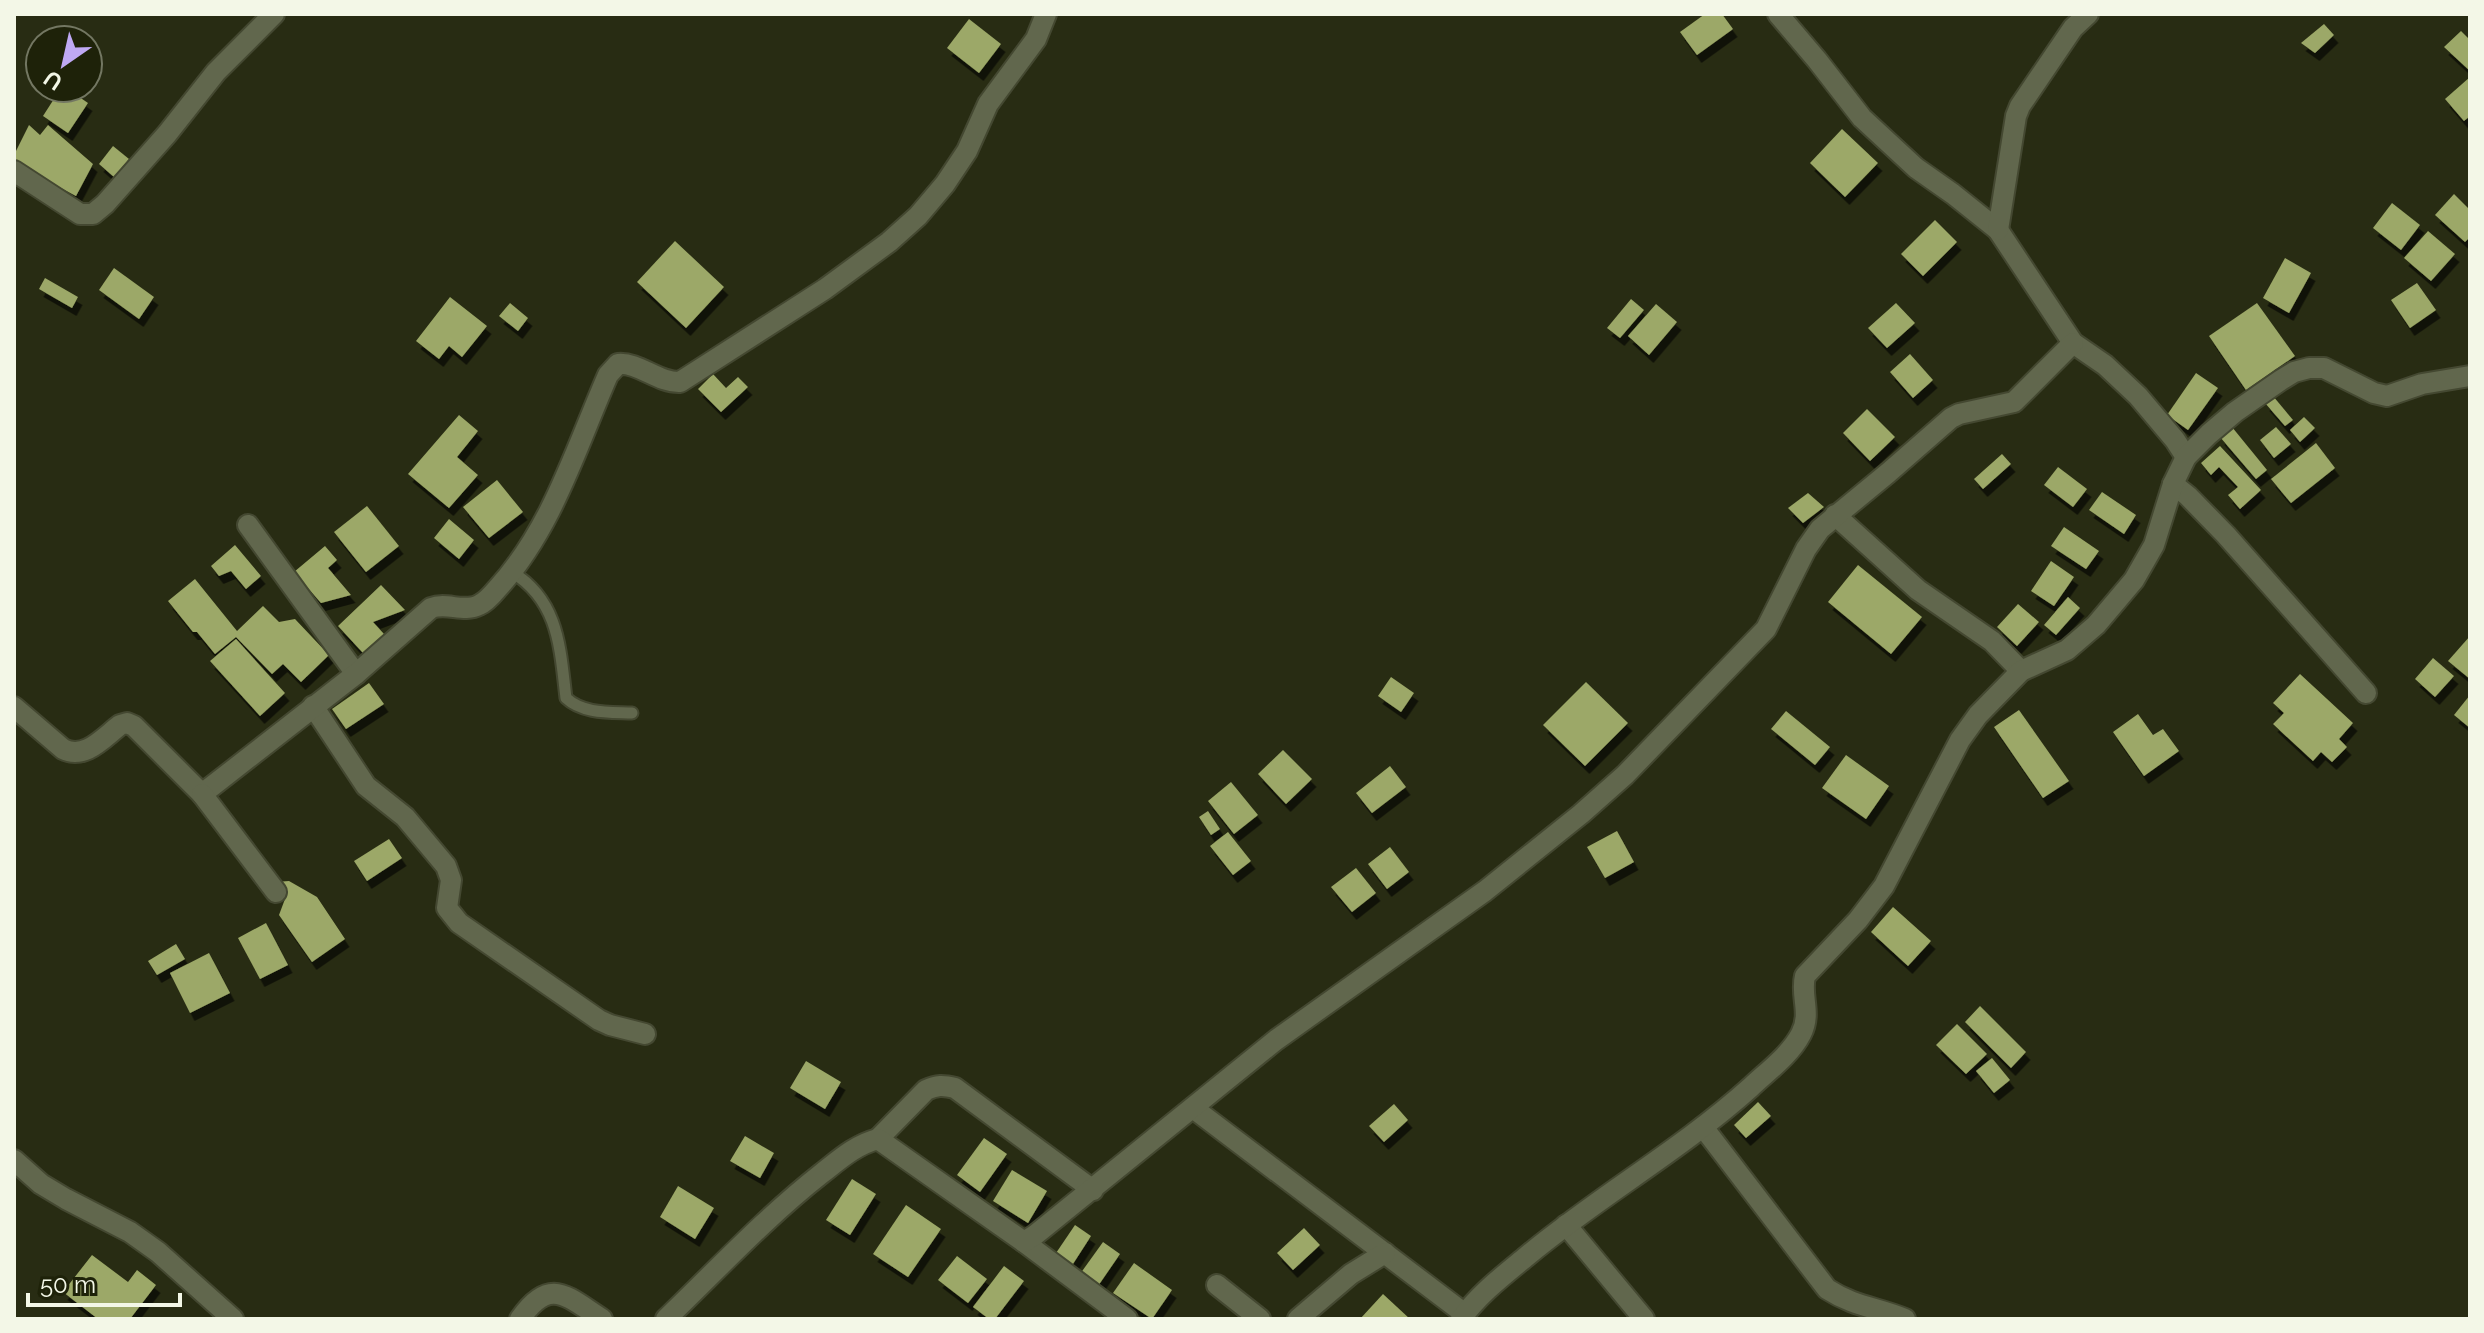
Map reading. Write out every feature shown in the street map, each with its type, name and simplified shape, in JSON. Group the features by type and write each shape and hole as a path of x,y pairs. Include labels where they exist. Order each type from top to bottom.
{"street":[{"path":"14,171 80,214 93,214 167,134 216,72 274,14"},
{"path":"202,794 356,674 431,608 440,605 470,608 486,601 512,572 542,524 568,473 613,368 625,364 665,380 680,382 825,289 889,242 918,216 967,151 988,104 1036,39 1046,14"},
{"path":"1778,14 1862,118 1916,168 1998,230 2073,343 2105,365 2138,396 2186,457"},
{"path":"1998,230 2020,106 2073,28 2088,14"},
{"path":"1024,1242 1093,1190 1276,1040 1485,891 1581,814 1625,775 1766,629 1806,549 1820,529 1951,418 2014,402 2073,343"},
{"path":"1193,1108 1463,1316 1495,1283 1566,1225 1703,1127 1788,1052 1801,1036 1807,1020 1807,1002 1802,987 1805,976 1870,906 1912,836 1960,740 1987,704 2021,671 2067,650 2096,625 2134,580 2154,545 2173,484 2186,457 2209,434 2235,412 2294,372 2309,368 2324,368 2374,393 2387,396 2422,384 2470,376"},
{"path":"2173,484 2226,535 2366,693"},
{"path":"1835,515 1918,590 1992,641 2021,671"},
{"path":"248,525 356,674"},
{"path":"313,706 366,786 405,817 446,866 451,880 447,908 459,923 599,1020 645,1034"},
{"path":"14,707 71,753 84,752 120,725 127,723 134,726 202,794 276,892"},
{"path":"666,1319 795,1194 863,1143 878,1139 926,1090 936,1085 955,1088 1093,1190"},
{"path":"1703,1127 1827,1289 1861,1307 1905,1319"},
{"path":"878,1139 1127,1319"},
{"path":"14,1160 41,1184 149,1245 233,1319"},
{"path":"1566,1225 1644,1319"},
{"path":"1298,1319 1351,1274 1385,1253"},
{"path":"1217,1285 1260,1319"},
{"path":"520,1319 540,1296 552,1293 565,1296 602,1319"}],"lane":[{"path":"512,572 528,582 547,604 561,653 566,698 573,705 588,710 632,713"}],"building":[{"path":"1705,14 1722,14 1733,29 1697,55 1680,32"},
{"path":"969,19 1001,44 979,73 947,48"},
{"path":"2324,24 2334,35 2315,53 2301,43"},
{"path":"2461,31 2470,40 2470,71 2444,47"},
{"path":"2470,77 2470,116 2464,121 2445,99"},
{"path":"51,104 87,104 68,133 43,116"},
{"path":"29,125 40,135 48,125 93,164 76,196 14,163 14,155"},
{"path":"1842,129 1878,163 1845,197 1810,163"},
{"path":"113,146 129,159 114,177 99,164"},
{"path":"2454,194 2470,210 2470,237 2465,242 2435,215"},
{"path":"2392,203 2420,225 2401,250 2373,228"},
{"path":"1935,220 1957,242 1923,276 1901,254"},
{"path":"2428,231 2455,254 2431,281 2404,258"},
{"path":"675,241 724,287 686,328 637,282"},
{"path":"2285,258 2311,273 2289,313 2263,298"},
{"path":"114,268 154,297 139,319 99,290"},
{"path":"45,278 78,297 72,308 39,289"},
{"path":"2417,283 2436,310 2410,328 2391,300"},
{"path":"450,297 487,326 462,357 449,346 439,359 416,341"},
{"path":"1631,299 1644,310 1620,338 1607,328"},
{"path":"510,303 528,318 518,331 499,316"},
{"path":"1896,303 1915,323 1887,348 1868,328"},
{"path":"2257,303 2295,356 2246,390 2209,336"},
{"path":"1656,304 1677,322 1649,355 1628,336"},
{"path":"1910,354 1933,380 1913,398 1890,372"},
{"path":"2196,373 2218,388 2188,430 2167,415"},
{"path":"713,374 726,388 738,377 748,387 721,412 698,389"},
{"path":"2273,396 2293,420 2285,426 2265,403"},
{"path":"1867,409 1895,437 1870,461 1843,433"},
{"path":"459,415 478,431 457,457 478,475 449,508 408,474"},
{"path":"2304,417 2315,428 2300,442 2290,430"},
{"path":"2232,427 2267,470 2256,479 2220,437"},
{"path":"2276,427 2291,444 2274,458 2260,440"},
{"path":"2316,443 2335,468 2291,503 2271,479"},
{"path":"2220,446 2261,490 2240,509 2228,495 2238,487 2219,467 2211,475 2201,463"},
{"path":"2002,454 2011,464 1983,489 1974,479"},
{"path":"2058,467 2087,489 2073,507 2044,485"},
{"path":"497,480 523,512 489,538 463,507"},
{"path":"2102,492 2136,515 2124,534 2089,510"},
{"path":"1808,493 1824,507 1803,523 1788,508"},
{"path":"367,506 399,546 366,572 334,532"},
{"path":"449,519 474,540 459,559 434,538"},
{"path":"2064,527 2099,551 2086,569 2051,546"},
{"path":"235,545 261,576 246,589 231,571 219,576 211,566"},
{"path":"325,546 337,560 328,568 351,595 321,603 294,572"},
{"path":"2051,561 2074,577 2054,606 2031,591"},
{"path":"1858,565 1922,617 1891,654 1828,602"},
{"path":"195,579 237,631 263,606 279,622 295,619 329,655 301,682 283,664 272,674 236,637 215,654 168,601"},
{"path":"381,585 405,610 373,622 384,634 363,653 338,626"},
{"path":"2068,597 2080,608 2056,635 2044,625"},
{"path":"2018,604 2039,622 2017,646 1997,627"},
{"path":"2470,636 2470,679 2448,661"},
{"path":"236,639 285,693 260,716 210,661"},
{"path":"2433,658 2454,676 2435,697 2415,679"},
{"path":"2300,674 2353,723 2339,739 2347,747 2332,762 2321,752 2313,761 2273,724 2284,713 2273,703"},
{"path":"1391,677 1414,693 1401,712 1378,696"},
{"path":"1586,682 1628,723 1585,766 1543,725"},
{"path":"369,683 384,704 346,729 332,709"},
{"path":"2470,695 2470,728 2454,715"},
{"path":"2019,710 2069,781 2043,798 1994,727"},
{"path":"1786,711 1830,747 1815,765 1771,729"},
{"path":"2138,714 2153,735 2163,729 2179,751 2144,776 2113,732"},
{"path":"1283,750 1312,779 1286,804 1258,774"},
{"path":"1846,755 1889,786 1866,819 1822,788"},
{"path":"1390,766 1406,787 1372,813 1356,793"},
{"path":"1231,782 1258,815 1234,834 1208,801"},
{"path":"1208,811 1220,829 1211,835 1199,817"},
{"path":"1617,831 1634,862 1605,878 1587,847"},
{"path":"1228,832 1251,861 1233,875 1210,846"},
{"path":"389,839 402,858 367,881 354,861"},
{"path":"1390,847 1409,872 1387,889 1368,864"},
{"path":"1356,868 1376,893 1352,912 1331,887"},
{"path":"289,881 317,897 345,939 312,962 279,915 285,899 276,882"},
{"path":"1893,907 1931,941 1908,966 1871,932"},
{"path":"266,923 288,965 260,979 238,938"},
{"path":"176,944 185,959 157,975 148,961"},
{"path":"209,953 230,993 190,1013 170,973"},
{"path":"1980,1006 2026,1052 2011,1068 1965,1022"},
{"path":"1957,1024 1987,1054 1966,1074 1936,1045"},
{"path":"1992,1058 2010,1080 1994,1093 1976,1071"},
{"path":"806,1061 841,1082 825,1109 790,1088"},
{"path":"1758,1102 1771,1116 1746,1138 1734,1125"},
{"path":"1394,1104 1408,1120 1384,1142 1369,1126"},
{"path":"745,1136 774,1153 760,1178 730,1161"},
{"path":"984,1138 1007,1154 980,1192 957,1175"},
{"path":"1012,1170 1047,1191 1028,1223 993,1201"},
{"path":"852,1179 876,1194 850,1235 826,1220"},
{"path":"678,1186 714,1208 695,1239 660,1217"},
{"path":"906,1205 941,1229 908,1277 873,1254"},
{"path":"1075,1225 1091,1236 1071,1267 1054,1256"},
{"path":"1304,1228 1320,1245 1293,1270 1277,1253"},
{"path":"1103,1242 1120,1254 1098,1286 1080,1274"},
{"path":"92,1255 128,1282 137,1270 156,1285 130,1319 98,1319 63,1292"},
{"path":"957,1256 987,1279 968,1303 938,1280"},
{"path":"1134,1263 1172,1290 1152,1319 1113,1293"},
{"path":"1004,1266 1024,1281 995,1319 989,1319 973,1307"},
{"path":"1383,1294 1410,1319 1360,1319"}]}
